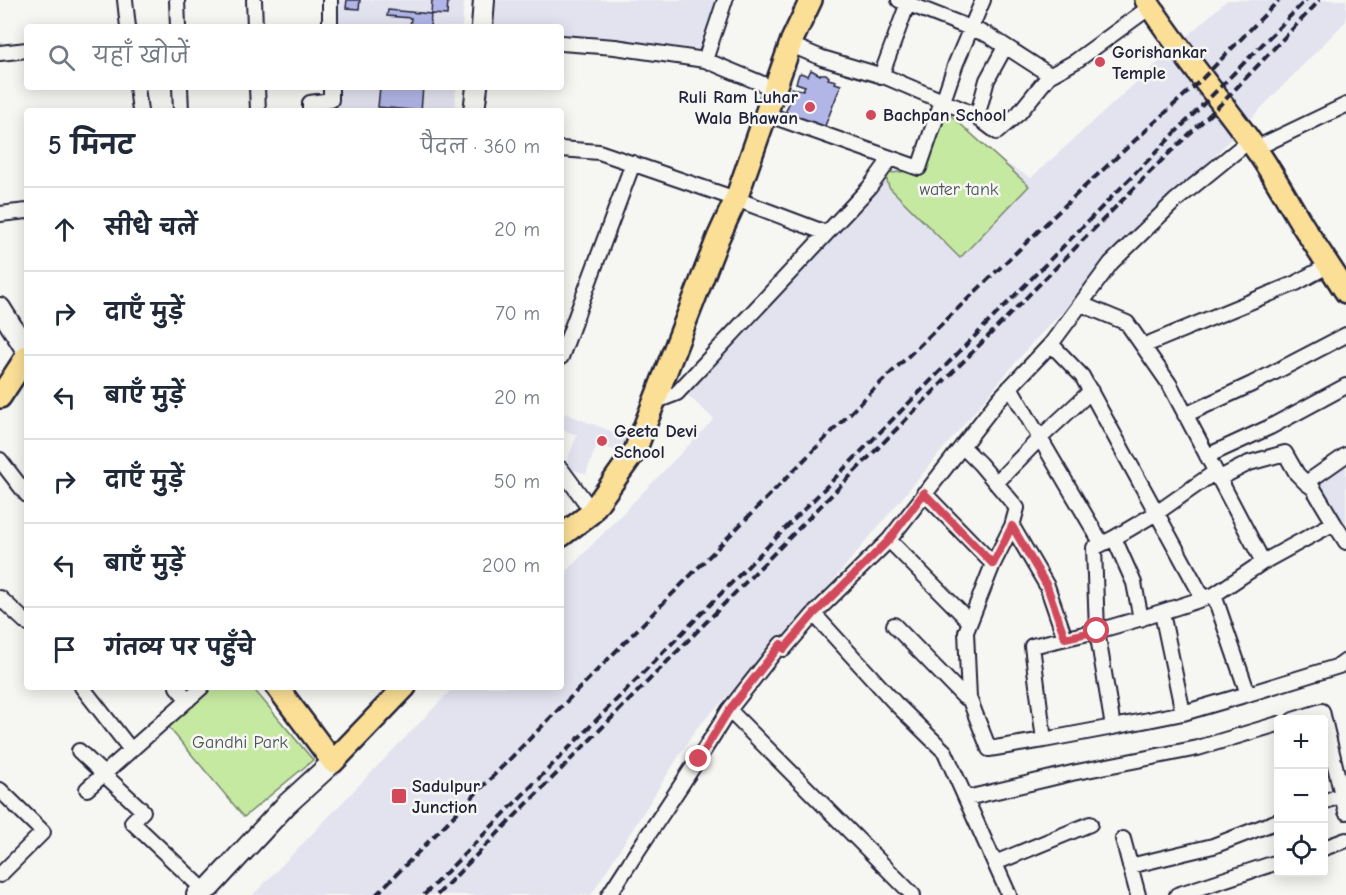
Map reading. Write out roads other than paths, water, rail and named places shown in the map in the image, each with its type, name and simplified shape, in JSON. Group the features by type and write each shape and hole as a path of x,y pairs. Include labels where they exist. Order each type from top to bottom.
{"main road":[{"path":"564,534 592,511 634,451 718,238 736,199 791,45 811,0"},
{"path":"1148,4 1163,28 1202,79 1223,102 1273,172 1303,226 1346,292"},
{"path":"0,397 24,353"},
{"path":"279,690 333,762 402,690"}],"street":[{"path":"126,0 128,24"},
{"path":"177,0 178,24"},
{"path":"254,0 255,24"},
{"path":"330,0 330,24"},
{"path":"482,24 484,0"},
{"path":"705,60 725,0"},
{"path":"766,114 919,168 942,101 983,0"},
{"path":"880,76 906,1 988,35 1050,75"},
{"path":"791,45 880,76 942,101 977,117 997,132 1019,113 1050,75 1076,61 1148,4"},
{"path":"564,43 615,47 705,60 775,89"},
{"path":"977,117 987,80 1005,47"},
{"path":"0,54 24,50"},
{"path":"137,90 140,108"},
{"path":"180,90 181,108"},
{"path":"257,90 258,108"},
{"path":"310,108 310,103 331,100 331,90"},
{"path":"474,108 477,90"},
{"path":"609,895 729,710 781,644 784,649 814,614 889,540 962,446 1011,387 1051,344 1111,263 1175,201 1253,144 1346,105"},
{"path":"564,149 598,152 633,163 826,233"},
{"path":"654,402 677,393 869,188 891,158"},
{"path":"564,349 633,163"},
{"path":"0,214 24,211"},
{"path":"1143,346 1265,297 1329,265"},
{"path":"1081,304 1127,323 1170,385 1263,562"},
{"path":"0,308 24,346"},
{"path":"1185,415 1252,384 1346,335"},
{"path":"1051,344 1082,376 1158,512 1209,596 1248,694"},
{"path":"1207,456 1270,427 1346,386"},
{"path":"1011,387 1040,438 1134,583 1141,619"},
{"path":"996,483 1091,391"},
{"path":"962,446 1017,508 1012,526 993,564 966,632 969,698 989,749 1113,728 1183,713 1339,666 1346,661"},
{"path":"1113,728 1097,631 1094,548 1158,512 1216,475 1285,453 1297,474 1313,488 1346,542"},
{"path":"1306,483 1346,455"},
{"path":"0,460 24,491"},
{"path":"564,473 592,511"},
{"path":"924,493 993,564"},
{"path":"1044,740 1032,646 1141,619 1209,596 1263,562 1334,523"},
{"path":"1012,526 1047,586 1065,638"},
{"path":"889,540 970,622"},
{"path":"0,598 24,614"},
{"path":"1162,613 1183,713"},
{"path":"814,614 894,703 945,752 1009,895"},
{"path":"894,625 963,697 969,698"},
{"path":"84,690 131,750"},
{"path":"180,690 188,700"},
{"path":"87,789 199,690"},
{"path":"729,710 914,895"},
{"path":"1309,715 1322,711 1323,715"},
{"path":"967,798 1072,773 1198,748 1274,725"},
{"path":"1328,734 1344,794 1346,812"},
{"path":"79,751 143,811 132,822 201,893 210,887 286,805 333,762"},
{"path":"0,790 43,832 0,875"},
{"path":"1328,800 1344,794"},
{"path":"1130,866 1214,846 1274,823"},
{"path":"995,863 1090,824"},
{"path":"1123,839 1138,895"},
{"path":"1328,846 1346,840"},
{"path":"1178,895 1203,891 1274,864"}],"railway":[{"path":"376,895 869,394 1082,189 1202,79 1279,0"},
{"path":"424,895 1306,0"},
{"path":"437,895 1163,159 1223,102 1320,0"}],"place":[{"name":"Gorishankar Temple","path":"1100,62"},
{"name":"Ruli Ram Luhar Wala Bhawan","path":"810,107"},
{"name":"Bachpan School","path":"871,115"},
{"name":"Geeta Devi School","path":"602,441"},
{"name":"Sadulpur Junction","path":"399,796"}],"park label":[{"name":"water tank","path":"959,189"},
{"name":"Gandhi Park","path":"240,742"}]}
